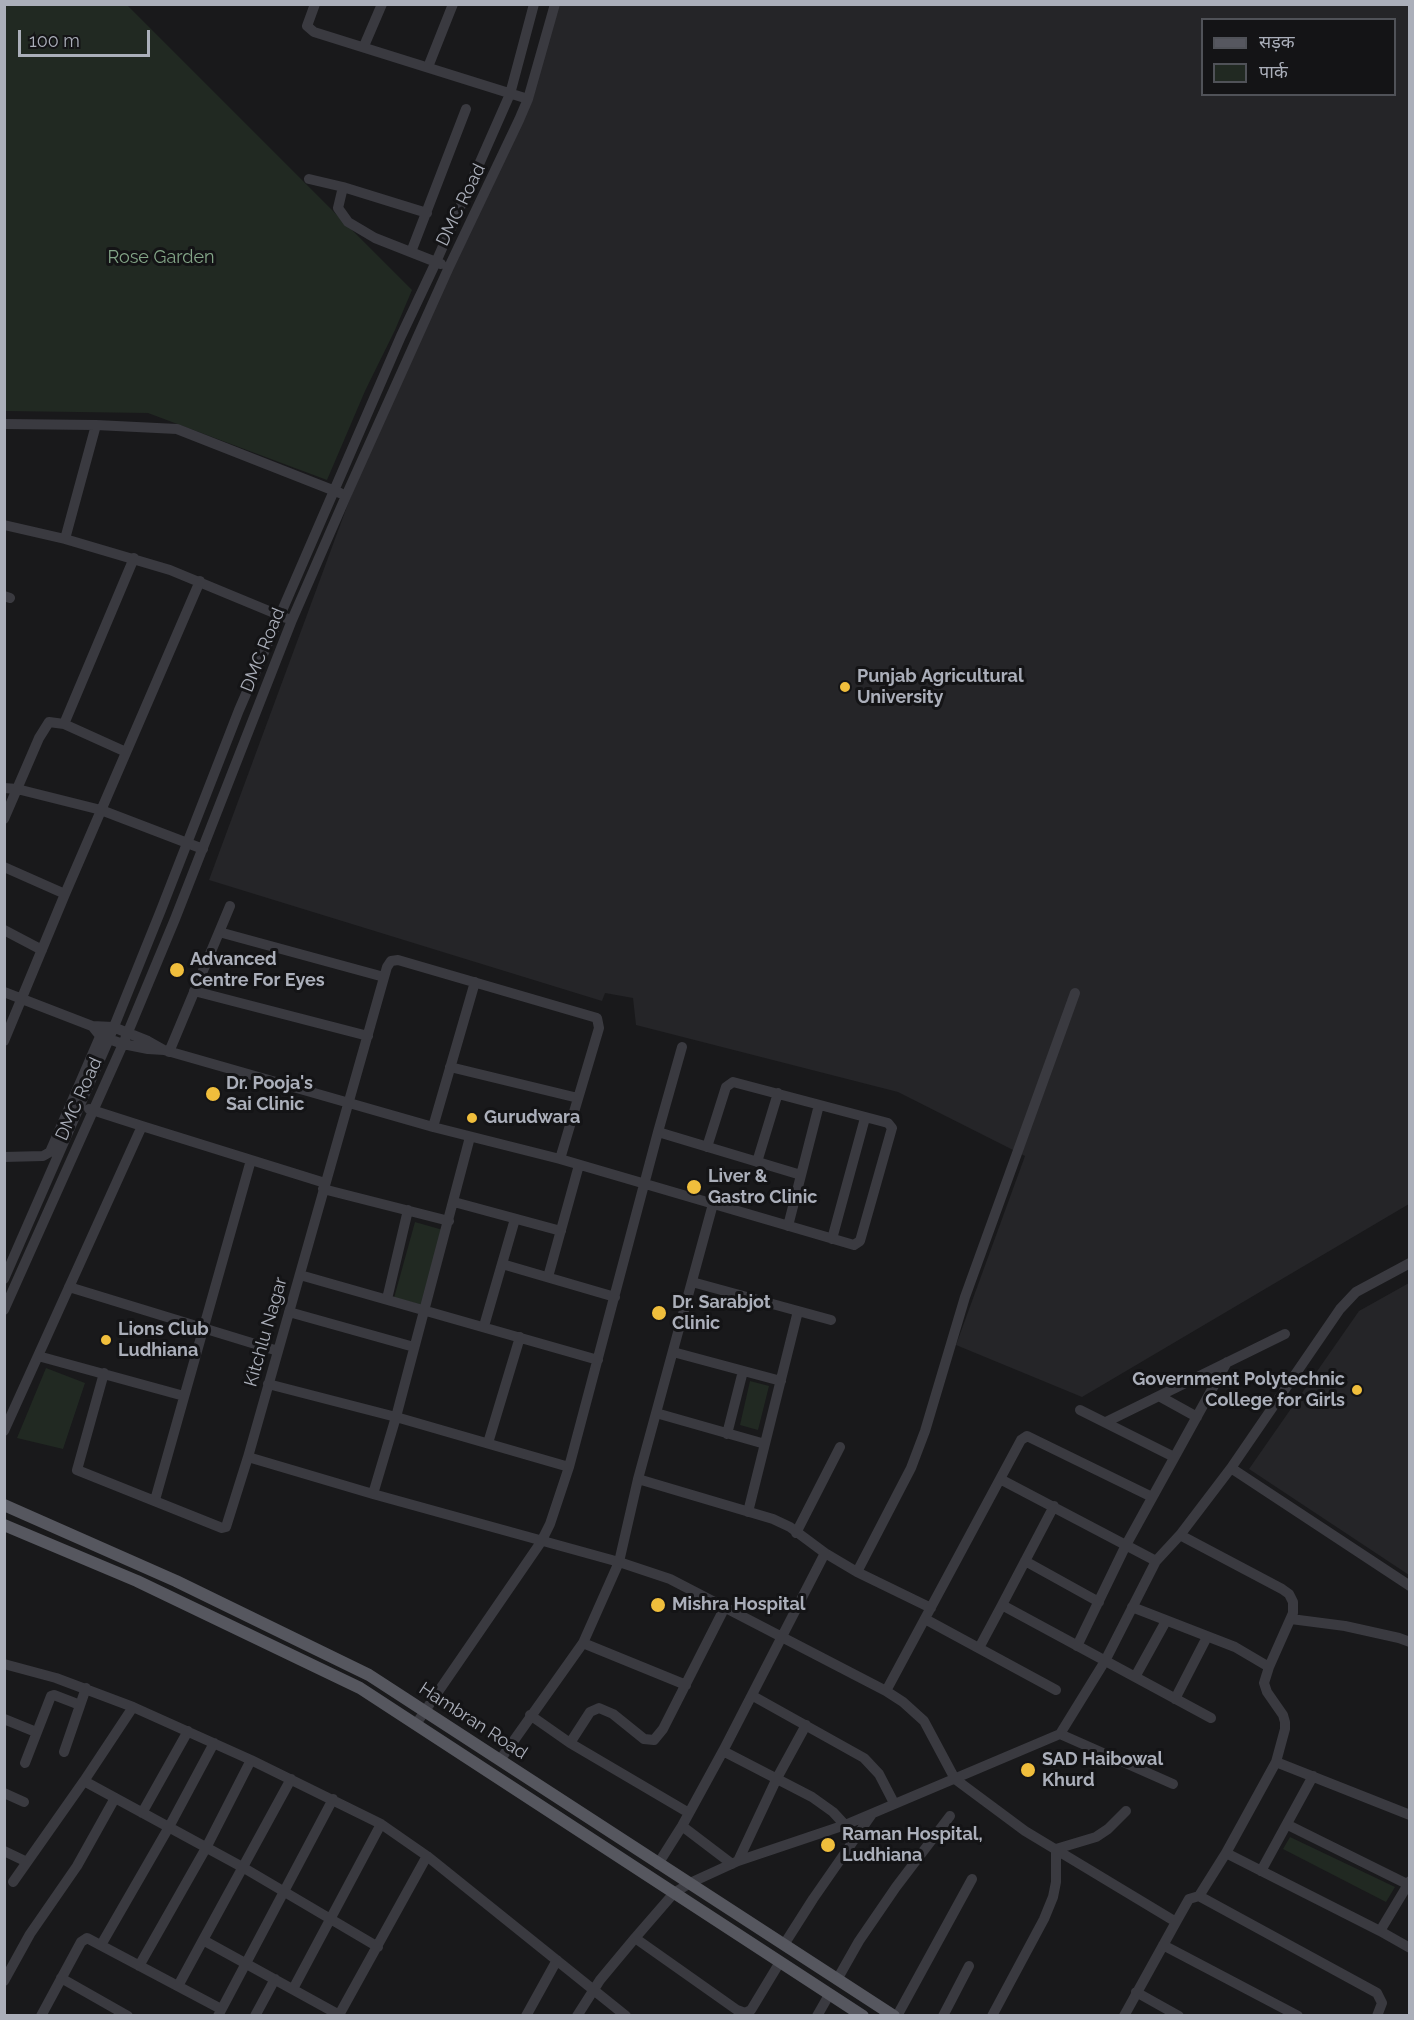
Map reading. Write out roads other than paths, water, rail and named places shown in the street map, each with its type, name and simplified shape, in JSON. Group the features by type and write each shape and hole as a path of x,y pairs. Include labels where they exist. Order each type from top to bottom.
{"main road":[{"name":"Hambran Road","path":"4,1505 176,1581 369,1675 896,2016"},
{"name":"Hambran Road","path":"4,1525 137,1581 360,1688 863,2016"}],"street":[{"path":"315,4 309,19 310,29 528,99"},
{"path":"364,46 382,4"},
{"path":"428,67 453,4"},
{"path":"4,1157 43,1156 50,1152 106,1032 188,843 238,710 401,336 510,94 534,4"},
{"name":"DMC Road","path":"4,1310 123,1044 203,849 292,620 346,495 528,99 555,4"},
{"path":"411,252 466,109"},
{"path":"309,178 427,213"},
{"path":"343,187 338,208 348,222 375,238 449,267"},
{"path":"4,424 96,424 177,429 346,495"},
{"path":"65,539 96,424"},
{"path":"4,525 134,558 200,581 292,620"},
{"path":"64,724 134,558"},
{"path":"4,1041 200,581"},
{"path":"4,819 46,725 54,722 64,724 126,752"},
{"path":"4,788 17,789 101,810 203,849"},
{"path":"4,867 65,894"},
{"path":"166,1051 230,906"},
{"path":"4,930 42,950"},
{"path":"219,932 384,977 388,964 398,960 597,1018 599,1023 560,1159"},
{"name":"Kitchlu Nagar","path":"104,1373 77,1470 222,1528 226,1527 248,1457 384,977"},
{"path":"433,1127 475,982"},
{"path":"194,991 368,1036"},
{"path":"4,993 92,1026 106,1032 123,1044 166,1051 433,1127 560,1159 854,1245 859,1243 891,1125 737,1082 728,1084 707,1147"},
{"path":"857,1572 911,1468 925,1431 965,1297 1075,993"},
{"path":"106,1032 128,1032 166,1051"},
{"path":"4,1279 80,1106 106,1032"},
{"path":"416,1724 542,1542 550,1524 569,1467 682,1047"},
{"path":"450,1067 579,1098"},
{"path":"757,1162 778,1093"},
{"path":"788,1226 819,1105"},
{"path":"80,1106 324,1186 449,1221"},
{"path":"832,1239 865,1118"},
{"path":"4,1431 142,1126"},
{"path":"658,1132 801,1175"},
{"path":"373,1494 396,1417 470,1137"},
{"path":"155,1500 250,1160"},
{"path":"548,1277 579,1165"},
{"path":"454,1202 561,1231"},
{"path":"500,1760 583,1643 619,1562 638,1479 712,1204"},
{"path":"387,1299 408,1210"},
{"path":"484,1326 515,1219"},
{"path":"577,2016 600,1980 635,1938 674,1893 690,1883 735,1863 845,1825 1060,1734 1105,1661 1156,1561 1180,1535 1232,1468 1340,1309 1356,1292 1410,1263"},
{"path":"502,1264 615,1297"},
{"path":"300,1275 598,1360"},
{"path":"692,1282 831,1320"},
{"path":"69,1287 278,1351"},
{"path":"748,1512 798,1311"},
{"path":"289,1312 414,1347"},
{"path":"1106,1422 1285,1334"},
{"path":"488,1443 520,1337"},
{"path":"673,1352 781,1381"},
{"path":"38,1356 184,1396"},
{"path":"1077,1646 1126,1545 1227,1362"},
{"path":"727,1434 743,1371"},
{"path":"268,1384 396,1417 569,1467"},
{"path":"1159,1396 1197,1417"},
{"path":"1080,1410 1174,1457"},
{"path":"656,1413 765,1444"},
{"path":"886,1691 1021,1440 1027,1436 1152,1497"},
{"path":"796,1533 840,1447"},
{"path":"248,1457 619,1562 670,1579 903,1702 924,1721 955,1779 1025,1831 1176,1922"},
{"path":"1232,1468 1410,1586"},
{"path":"638,1479 772,1519 857,1572 931,1608"},
{"path":"1000,1479 1156,1561"},
{"path":"979,1648 1054,1506"},
{"path":"1124,2016 1189,1899 1199,1896 1226,1853 1276,1762 1285,1729 1285,1722 1264,1683 1293,1613 1293,1602 1289,1594 1180,1535"},
{"path":"658,1864 682,1826 753,1696 825,1552"},
{"path":"1025,1561 1099,1602"},
{"path":"1002,1605 1210,1718"},
{"path":"570,1743 590,1712 596,1708 613,1714 644,1739 654,1740 663,1729 725,1607"},
{"path":"1132,1607 1235,1647 1269,1667"},
{"path":"925,1619 1056,1690"},
{"path":"1291,1619 1345,1626 1410,1642"},
{"path":"1135,1677 1166,1621"},
{"path":"1175,1699 1207,1636"},
{"path":"583,1643 686,1685"},
{"path":"4,1677 7,1664 86,1688 251,1760 381,1824 427,1856 627,2016"},
{"path":"64,1752 86,1688"},
{"path":"25,1763 51,1696 54,1695 80,1705"},
{"path":"753,1696 864,1758 879,1774 894,1803"},
{"path":"13,1882 133,1707"},
{"path":"530,1715 570,1743 689,1813"},
{"path":"4,1719 36,1732"},
{"path":"735,1863 806,1725"},
{"path":"142,1813 188,1731"},
{"path":"1060,1734 1173,1784"},
{"path":"101,1945 214,1743"},
{"path":"723,1751 826,1806 845,1825"},
{"path":"140,1966 206,1848 251,1760"},
{"path":"1276,1762 1410,1815"},
{"path":"1261,1871 1313,1776"},
{"path":"178,1986 291,1779"},
{"path":"84,1781 244,1868 378,1947"},
{"path":"4,1793 24,1802"},
{"path":"4,1981 30,1935 76,1866 115,1798"},
{"path":"41,2016 84,1939 101,1945 178,1986 220,2012 333,1799"},
{"path":"1056,1849 1096,1837 1126,1810"},
{"path":"785,1943 873,1813"},
{"path":"838,1978 859,1941 896,1887 950,1816"},
{"path":"292,1989 381,1824"},
{"path":"1288,1825 1408,1883 1380,1931"},
{"path":"682,1826 735,1863"},
{"path":"992,2016 1053,1898 1056,1882 1056,1849"},
{"path":"4,1851 27,1862"},
{"path":"1226,1853 1410,1948"},
{"path":"203,1940 340,2015 427,1856"},
{"path":"896,2016 972,1879"},
{"path":"1199,1896 1377,1993 1382,2003 1377,2016"},
{"path":"635,1938 737,2010 745,2013 751,2010 780,1962"},
{"path":"1163,1945 1298,2016"},
{"path":"526,2016 557,1960"},
{"path":"943,2016 969,1966"},
{"path":"61,1978 114,2012 128,2016"},
{"path":"255,2016 275,1979"},
{"path":"1136,1992 1179,2016"},
{"path":"817,2016 829,1995"},
{"path":"315,2016 321,2004"}],"place":[{"name":"Punjab Agricultural University","path":"845,687"},
{"name":"Advanced Centre For Eyes","path":"177,970"},
{"name":"Dr. Pooja's Sai Clinic","path":"213,1094"},
{"name":"Gurudwara","path":"472,1118"},
{"name":"Liver & Gastro Clinic","path":"694,1187"},
{"name":"Dr. Sarabjot Clinic","path":"659,1313"},
{"name":"Lions Club Ludhiana","path":"106,1340"},
{"name":"Government Polytechnic College for Girls","path":"1357,1390"},
{"name":"Mishra Hospital","path":"658,1605"},
{"name":"SAD Haibowal Khurd","path":"1028,1770"},
{"name":"Raman Hospital, Ludhiana","path":"828,1845"}],"park label":[{"name":"Rose Garden","path":"161,258"}]}
